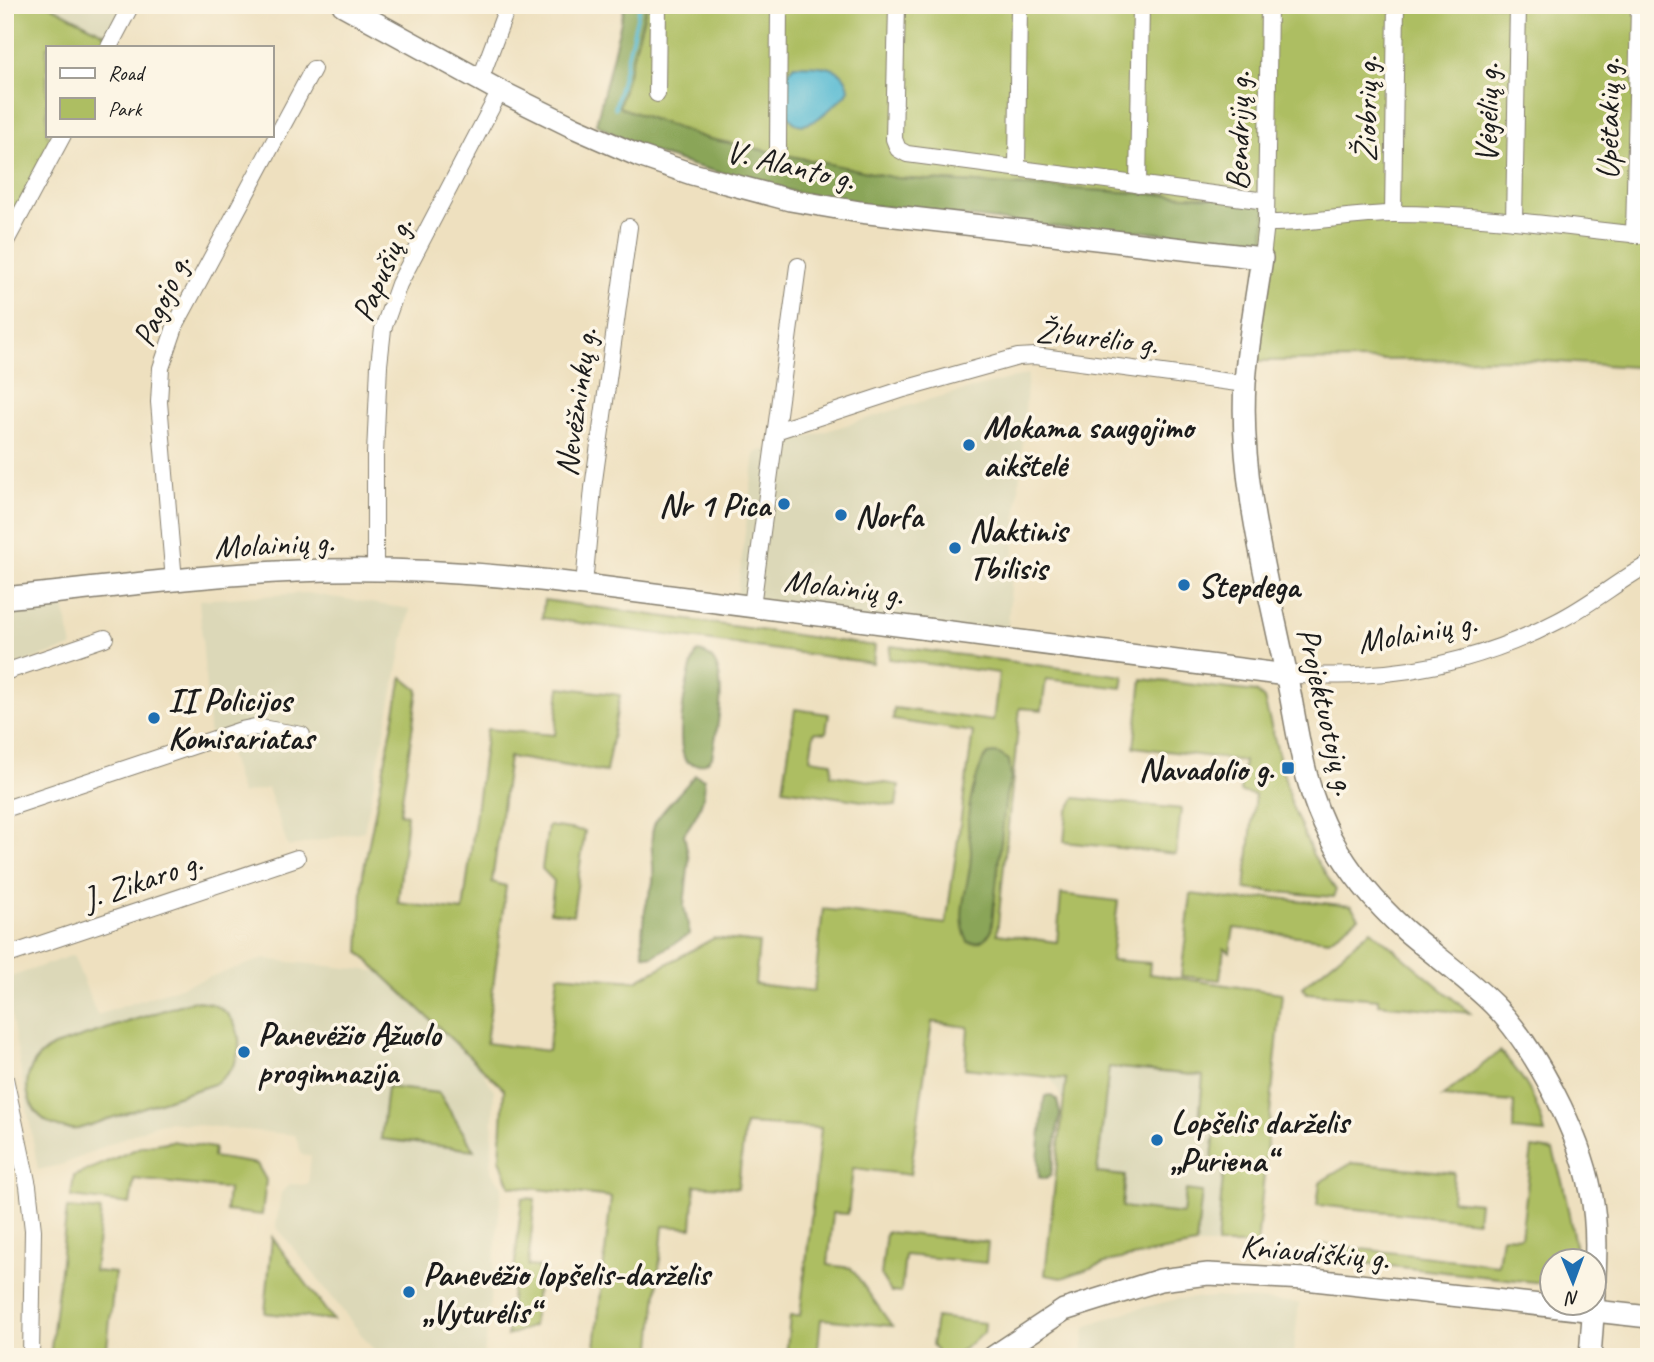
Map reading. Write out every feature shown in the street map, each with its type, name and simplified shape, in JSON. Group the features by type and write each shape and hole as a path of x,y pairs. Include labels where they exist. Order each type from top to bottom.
{"main road":[{"name":"V. Alanto g.","path":"343,5 500,91 573,127 639,156 692,174 790,200 860,212 1262,258"},
{"name":"Projektuotojų g.","path":"1262,258 1245,384 1249,475 1265,576 1312,798 1330,838 1355,877 1400,925 1494,1005 1517,1031 1540,1067 1573,1137 1592,1194 1595,1246"},
{"name":"Molainių g.","path":"5,598 174,580 296,571 376,569 468,573 752,606 1287,676"},
{"name":"Kniaudiškių g.","path":"993,1357 1063,1310 1183,1276 1293,1278 1538,1298"},
{"name":"Kniaudiškių g.","path":"1608,1307 1649,1317"},
{"name":"Projektuotojų g.","path":"1590,1357 1593,1316"}],"street":[{"path":"110,46 131,5"},
{"path":"480,80 508,5"},
{"path":"657,94 659,5"},
{"path":"778,148 779,5"},
{"path":"897,5 894,139 898,149 907,154 1266,201"},
{"path":"1017,168 1019,5"},
{"path":"1138,185 1141,5"},
{"name":"Bendrijų g.","path":"1262,258 1266,223 1269,5"},
{"name":"Žiobrių g.","path":"1393,214 1396,5"},
{"name":"Vėgėlių g.","path":"1514,221 1518,5"},
{"name":"Upėtakių g.","path":"1639,5 1642,235"},
{"name":"Pagojo g.","path":"174,580 159,402 165,349 313,69"},
{"name":"Papušių g.","path":"376,569 375,454 383,329 399,284 500,91"},
{"path":"5,243 62,136"},
{"path":"1266,223 1393,214 1514,221 1642,235"},
{"name":"Nevėžninkų g.","path":"584,585 593,488 629,227"},
{"path":"752,606 798,265"},
{"name":"Žiburėlio g.","path":"776,431 904,389 1018,357 1035,356 1245,384"},
{"name":"Molainių g.","path":"1287,676 1358,676 1399,671 1459,659 1499,647 1560,620 1649,564"},
{"path":"5,672 106,639"},
{"path":"5,809 241,730 255,727 302,735"},
{"name":"J. Zikaro g.","path":"5,956 297,858"},
{"path":"5,1078 26,1179 33,1230 31,1357"}],"shaded area":[{"path":"49,5 124,5 109,36"},
{"path":"1028,374 1007,638 736,604 755,453 927,400"},
{"path":"306,593 410,609 364,831 288,847 268,788 241,794 225,740 210,740 199,600"},
{"path":"63,601 72,647 5,668 5,606"},
{"name":"Panevėžio Ąžuolo progimnazija","path":"73,955 97,1015 263,959 422,976 494,1090 491,1172 502,1186 484,1357 379,1357 276,1226 281,1193 289,1184 308,1185 311,1156 302,1155 295,1135 168,1122 154,1125 64,1164 38,1170 5,979"},
{"path":"1035,1051 1238,1058 1221,1245 1196,1245 1111,1261 1062,1278 1045,1275 1064,1102"},
{"path":"1216,1297 1299,1303 1293,1357 1082,1357 1085,1327 1129,1311 1178,1299"}],"green space":[{"path":"5,5 49,5 109,36 104,46 46,46 46,136 56,136 5,232"},
{"path":"625,5 647,5 619,107 705,138 896,178 1266,201 1264,245 1229,245 1167,234 1091,231 855,204 794,192 691,165 637,147 596,124"},
{"path":"647,5 1649,5 1649,368 1512,359 1247,361 1266,201 896,178 705,138 618,107"},
{"path":"544,600 875,646 873,663 542,618"},
{"path":"891,646 1124,676 1122,688 1046,679 1042,710 1020,708 997,934 1057,942 1061,894 1118,901 1111,960 1150,963 1149,974 1282,993 1257,1245 1217,1245 1224,1165 1211,1164 1216,1125 1199,1122 1203,1076 1109,1067 1097,1173 1125,1176 1122,1207 1183,1214 1186,1190 1202,1192 1196,1245 1111,1261 1062,1278 1045,1275 1066,1079 965,1068 968,1027 932,1022 910,1175 853,1168 848,1214 833,1213 828,1265 851,1268 892,1326 821,1319 817,1357 786,1357 790,1316 800,1316 821,1128 745,1124 738,1188 695,1185 692,1228 663,1226 651,1357 594,1357 611,1197 510,1186 500,1159 504,1089 359,952 363,873 402,677 418,690 400,813 407,815 398,903 463,911 487,729 555,735 560,687 620,695 606,772 509,757 492,882 506,886 486,1043 548,1051 558,975 636,981 714,938 759,943 755,984 814,991 823,909 946,924 973,732 893,720 894,708 993,721 999,673 889,659"},
{"path":"697,652 709,656 716,666 721,696 712,757 706,762 692,764 685,760 681,737 686,690"},
{"path":"1142,679 1256,692 1264,699 1292,806 1313,855 1336,890 1333,897 1245,889 1255,795 1240,792 1244,761 1134,747"},
{"path":"795,709 829,714 826,733 814,732 810,759 832,762 831,775 899,785 896,806 783,789"},
{"path":"994,753 1009,760 1011,778 1006,795 991,932 981,941 968,942 962,919 971,863 969,808 983,760 988,754"},
{"path":"695,775 704,779 704,794 700,808 684,834 689,860 684,906 690,934 653,956 644,955 642,928 653,883 654,825"},
{"path":"1075,798 1181,809 1176,854 1064,842 1067,812"},
{"path":"548,826 585,831 573,915 550,912 554,881 542,869"},
{"path":"1191,894 1246,901 1267,897 1351,906 1359,917 1329,940 1234,928 1230,952 1224,948 1220,980 1181,976"},
{"path":"1371,930 1470,1013 1378,1004 1378,999 1307,993 1302,987"},
{"path":"192,1001 209,1003 223,1010 238,1033 236,1060 227,1073 214,1084 78,1129 60,1128 35,1111 29,1098 27,1083 39,1056 54,1046"},
{"path":"1500,1051 1528,1089 1538,1109 1545,1133 1513,1130 1514,1102 1442,1097"},
{"path":"387,1087 439,1093 474,1150 381,1139"},
{"path":"1045,1096 1057,1099 1060,1114 1051,1175 1046,1179 1039,1177 1038,1159 1044,1100"},
{"path":"172,1141 214,1148 213,1157 257,1164 266,1180 262,1215 226,1211 228,1189 134,1179 130,1204 71,1197 74,1176 143,1146"},
{"path":"1532,1148 1553,1151 1563,1184 1575,1246 1538,1246 1538,1282 1319,1258 1320,1244 1498,1265 1502,1236 1521,1237"},
{"path":"1352,1163 1454,1173 1452,1200 1479,1203 1477,1221 1317,1205 1320,1182"},
{"path":"522,1198 535,1199 528,1266 539,1267 533,1326 507,1336"},
{"path":"67,1208 101,1211 94,1271 115,1273 106,1357 50,1357"},
{"path":"886,1232 988,1242 986,1263 905,1255 901,1293 891,1292 881,1276"},
{"path":"272,1237 333,1320 265,1313"},
{"path":"936,1317 985,1323 984,1333 953,1357 941,1357 932,1345"}],"water":[{"path":"794,65 820,66 835,70 842,74 849,89 846,95 810,123 792,121 787,113 784,92 789,72"}],"waterway":[{"path":"615,108 640,5"}],"place":[{"name":"Mokama saugojimo aikštelė","path":"969,445"},
{"name":"Nr 1 Pica","path":"784,504"},
{"name":"Norfa","path":"841,515"},
{"name":"Naktinis Tbilisis","path":"955,548"},
{"name":"Stepdega","path":"1184,585"},
{"name":"II Policijos Komisariatas","path":"154,718"},
{"name":"Navadolio g.","path":"1288,768"},
{"name":"Panevėžio Ąžuolo progimnazija","path":"244,1052"},
{"name":"Lopšelis darželis „Puriena“","path":"1157,1140"},
{"name":"Panevėžio lopšelis-darželis „Vyturėlis“","path":"409,1292"}]}
